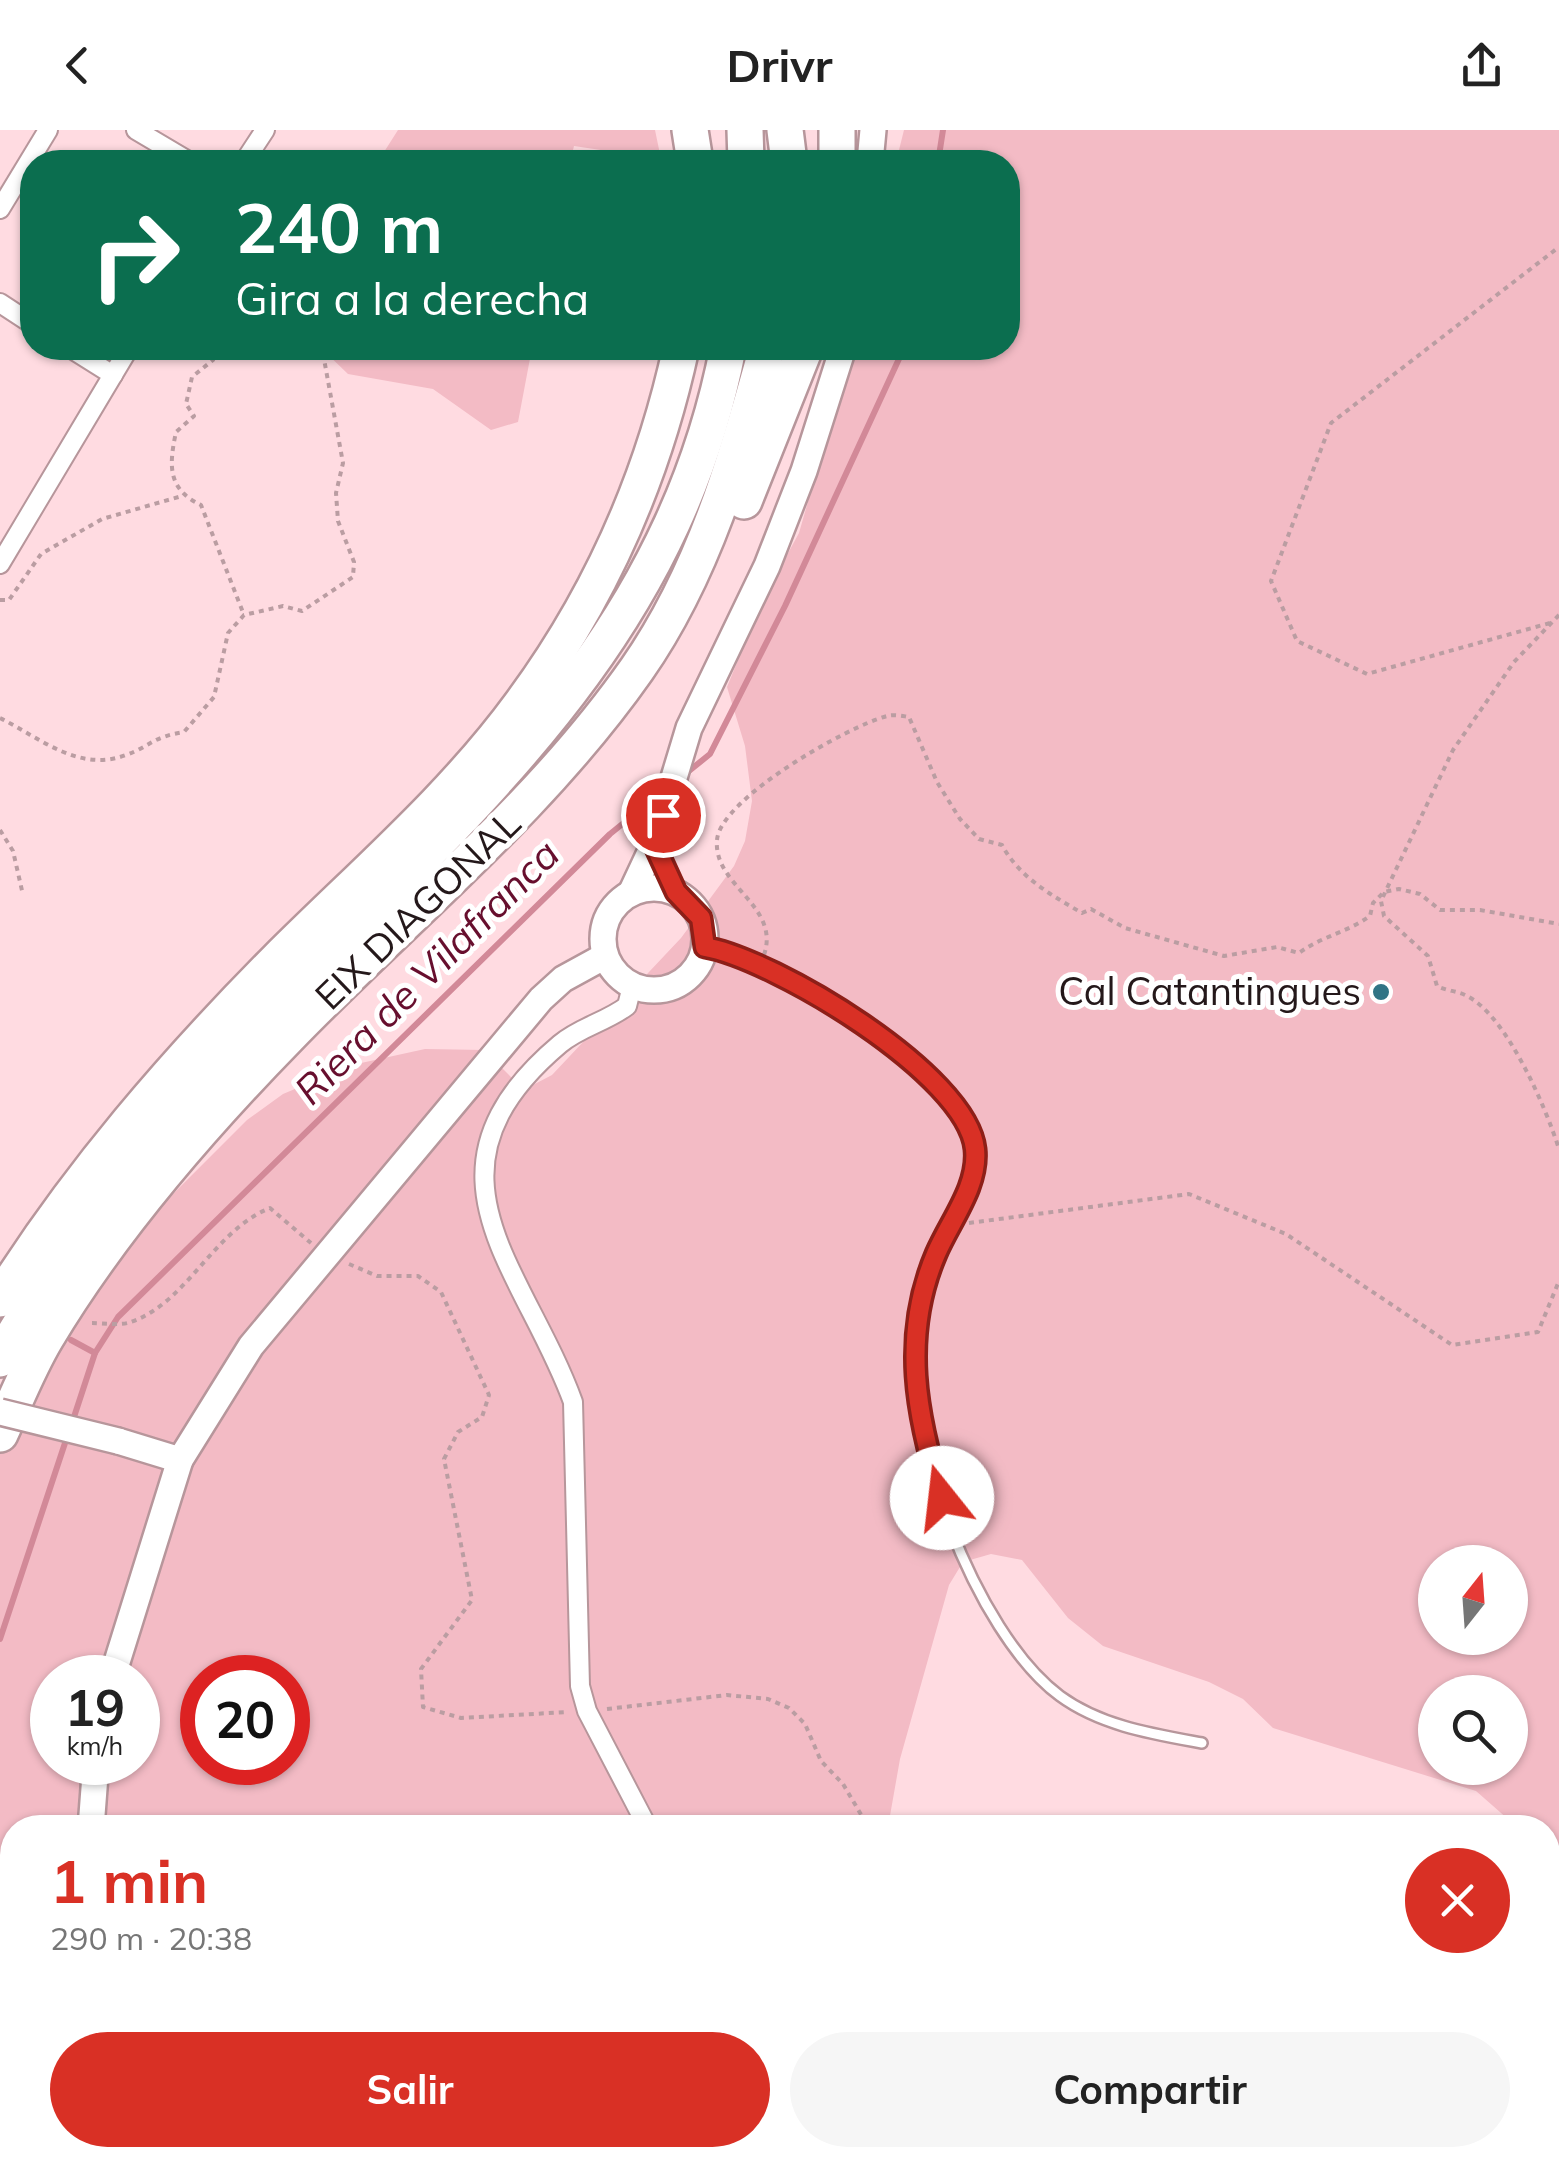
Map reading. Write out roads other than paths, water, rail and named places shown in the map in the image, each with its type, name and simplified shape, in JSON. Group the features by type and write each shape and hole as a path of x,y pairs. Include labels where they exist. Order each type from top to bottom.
{"highway":[{"path":"0,1299 72,1190 165,1078 442,797 520,706 578,619 622,536 657,443 678,360"},
{"name":"EIX DIAGONAL","path":"0,1359 95,1210 178,1108 478,803 573,691 625,614 668,531 696,462 725,360"},
{"name":"EIX DIAGONAL","path":"0,1434 46,1339 142,1202 288,1038 536,794 638,668 708,531 735,465 765,360"},
{"path":"638,668 667,645 711,574 774,432 800,360"}],"street":[{"path":"136,130 170,150"},
{"path":"0,210 20,177"},
{"path":"89,360 113,375"},
{"path":"0,564 122,360"},
{"path":"654,844 676,892 701,918 705,947 691,976 660,991 632,986 614,972 604,956 603,928 610,912 630,893 654,844 689,728 773,550 810,457 839,360"},
{"path":"630,893 658,888 676,892"},
{"path":"119,1655 180,1460 251,1346 542,1000 562,979 604,956"},
{"path":"632,986 627,1006 561,1043 512,1098 485,1161 485,1204 494,1236 561,1369 573,1402 578,1659 588,1712 641,1815"},
{"path":"0,1412 180,1460"},
{"path":"92,1815 94,1785"}],"lane":[{"path":"705,947 760,962 853,1020 945,1089 964,1118 975,1148 973,1178 920,1297 913,1355 932,1468 972,1581 1030,1670 1061,1697 1096,1717 1202,1743"}],"waterway":[{"name":"Riera de Vilafranca","path":"940,150 943,130"},
{"name":"Riera de Vilafranca","path":"684,775 710,754 785,606 898,360"},
{"name":"Riera de Vilafranca","path":"72,1423 95,1353 118,1317 610,834 658,795"},
{"path":"71,1340 95,1353"},
{"name":"Riera de Vilafranca","path":"0,1639 68,1434"}],"place":[{"name":"Cal Catantingues","path":"1381,992"}]}
